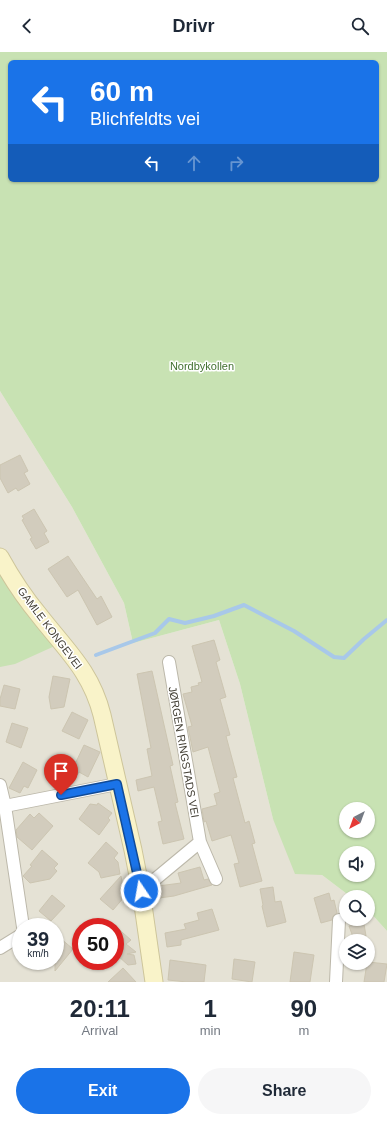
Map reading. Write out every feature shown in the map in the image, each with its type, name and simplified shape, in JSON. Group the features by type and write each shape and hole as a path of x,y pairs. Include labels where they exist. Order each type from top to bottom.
{"main road":[{"name":"GAMLE KONGEVEI","path":"0,557 25,597 73,656 86,676 100,707 141,891 154,982"}],"street":[{"name":"JØRGEN RINGSTADS VEI","path":"169,662 200,842 216,879"},
{"path":"5,806 117,784"},
{"path":"0,785 5,806 22,918"},
{"path":"141,891 200,842"},
{"path":"336,982 340,926"},
{"path":"0,948 12,940"}],"shaded area":[{"path":"0,391 72,507 124,603 133,643 219,620 240,684 273,819 322,875 342,890 339,890 339,926 375,926 375,918 387,931 387,982 0,982"}],"green space":[{"name":"Nordbykollen","path":"0,52 387,52 387,931 375,918 375,890 342,890 322,875 295,874 273,819 240,684 219,620 133,643 124,603 72,507 0,391"},
{"path":"0,566 57,645 15,664 0,667"}],"building":[{"path":"20,455 28,471 24,473 30,484 18,491 16,488 8,493 0,478 0,465"},
{"path":"34,509 47,531 44,533 49,542 36,549 22,520 24,519 22,516"},
{"path":"68,556 97,599 101,596 112,617 97,625 78,590 67,597 48,569"},
{"path":"214,640 220,660 216,662 226,697 220,699 230,735 226,736 237,777 233,778 245,823 249,821 255,843 252,844 262,881 240,887 234,864 239,863 231,835 212,841 206,821 204,822 202,809 217,805 214,794 220,792 208,747 193,752 188,727 192,726 183,694 192,692 191,687 199,685 198,683 202,682 192,646"},
{"path":"152,671 173,765 170,766 178,802 175,803 184,839 163,844 158,822 162,821 154,787 138,791 136,780 152,776 147,749 151,748 137,674"},
{"path":"53,676 70,679 64,707 51,709 49,697"},
{"path":"4,685 20,689 15,709 0,706 0,699"},
{"path":"72,712 88,720 79,739 62,731"},
{"path":"12,723 28,728 21,748 6,742"},
{"path":"84,745 100,752 88,777 79,772 77,775 65,769 70,759 76,762"},
{"path":"23,762 37,770 28,788 24,786 20,793 9,788"},
{"path":"98,803 112,813 108,818 110,820 99,835 79,819 90,804 97,805"},
{"path":"39,813 53,826 32,850 17,837 16,830 30,814 34,818"},
{"path":"106,842 118,853 114,858 118,862 120,874 101,878 99,872 88,863"},
{"path":"42,850 58,864 54,868 57,871 50,879 30,883 23,876 32,866 30,865"},
{"path":"200,867 204,880 208,879 212,885 174,896 159,898 158,886 181,883 178,873"},
{"path":"121,876 125,896 113,910 100,899"},
{"path":"273,887 275,902 281,901 286,922 267,927 260,889"},
{"path":"329,893 331,901 334,900 337,913 333,916 332,920 321,923 314,898"},
{"path":"52,895 65,906 54,918 47,918 39,911"},
{"path":"212,909 219,930 181,940 181,945 167,947 165,933 186,929 184,924 199,920 197,913"},
{"path":"349,926 364,926 366,934 352,934"},
{"path":"124,934 131,940 126,944 136,952 127,954 134,955 136,964 128,965 124,961"},
{"path":"64,941 72,948 64,960"},
{"path":"294,952 314,955 310,982 290,982"},
{"path":"234,959 255,962 252,982 232,979"},
{"path":"170,960 206,965 204,982 168,980"},
{"path":"375,963 387,964 384,982 364,982 366,970 375,970"},
{"path":"124,969 136,982 108,982 121,970"}],"waterway":[{"path":"96,655 155,633 169,619 185,623 214,616 244,605 294,631 334,657 344,658 387,620"}],"route":[{"path":"61,795 117,784 141,891"}]}
